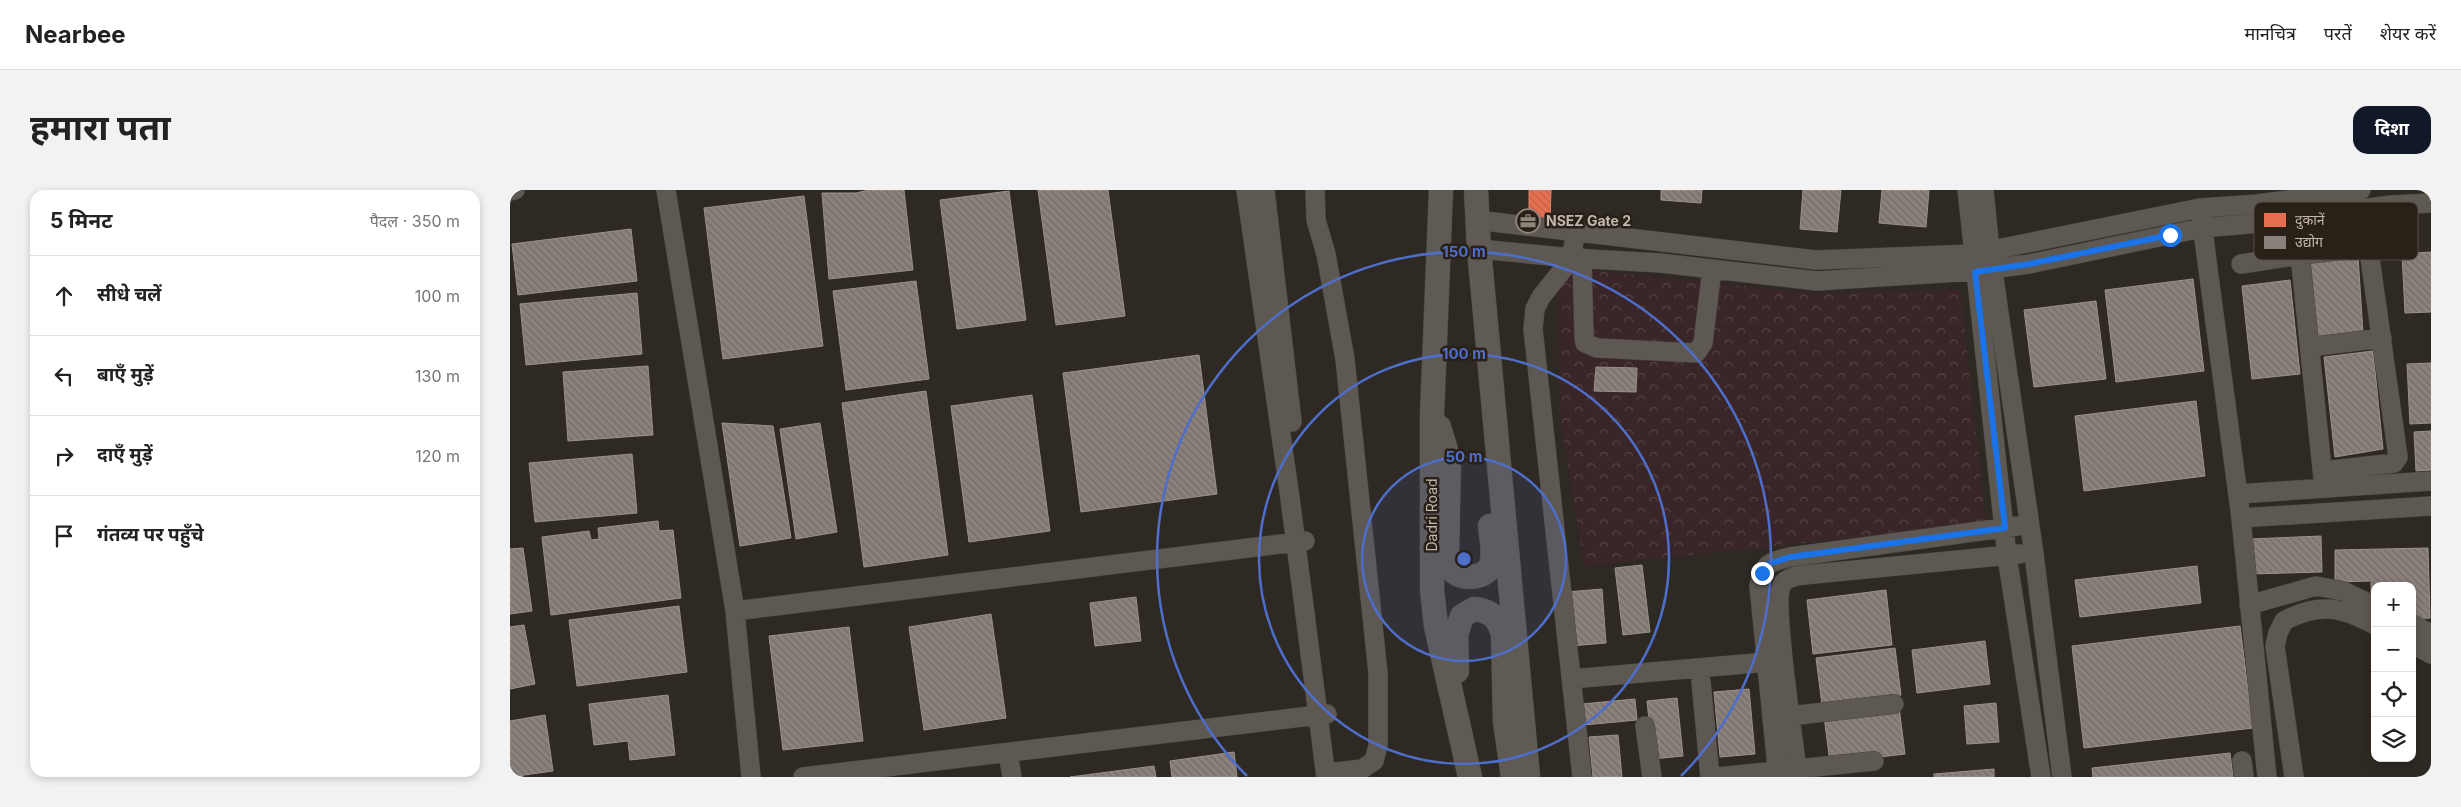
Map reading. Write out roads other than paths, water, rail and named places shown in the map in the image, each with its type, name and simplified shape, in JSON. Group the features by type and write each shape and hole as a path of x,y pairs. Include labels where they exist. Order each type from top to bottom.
{"main road":[{"name":"Dadri Road","path":"1441,190 1432,414 1432,590 1436,626 1470,777"},
{"path":"1476,190 1476,220 1496,418 1528,777"},
{"path":"1432,414 1443,434 1449,460 1447,554 1449,566 1453,572 1478,577 1486,572 1491,565 1492,554 1485,464 1486,452 1496,418"},
{"path":"1461,742 1456,635 1462,616 1474,610 1484,610 1493,614 1499,622 1502,634 1505,722 1513,777"}],"street":[{"path":"510,191 515,190"},
{"path":"666,190 735,611 751,777"},
{"path":"1246,190 1300,542 1322,714 1333,775 1362,769 1374,761 1378,746 1378,672 1345,359 1326,254 1316,220 1315,190"},
{"path":"1265,190 1300,542"},
{"path":"1967,190 1983,261 2034,552 2062,777"},
{"path":"1984,190 1983,261 2007,556 2041,777"},
{"path":"2273,202 2361,190"},
{"path":"2379,202 2391,198 2418,199"},
{"path":"1479,249 1660,263 1817,281 1983,261 2200,208 2254,204"},
{"path":"2200,208 2241,518 2267,777"},
{"path":"1476,220 1816,260 1983,261 2029,264 2202,228 2254,222"},
{"path":"1575,231 1585,343 1597,348 1696,353 1700,350 1703,343 1721,270 1733,250"},
{"path":"1577,258 1541,297 1535,309 1533,329 1582,777"},
{"path":"2241,264 2267,260"},
{"path":"2301,260 2323,479"},
{"path":"2238,494 2323,479 2394,463 2398,460 2371,260"},
{"path":"2310,348 2382,338"},
{"path":"2323,479 2431,480"},
{"path":"2241,518 2431,506"},
{"path":"1798,773 1790,716 1775,661 1759,586 1762,573 1768,564 1776,560 1799,555 2029,524"},
{"path":"735,611 1300,542"},
{"path":"1778,774 1775,661 1780,589 1783,582 1792,577 1804,575 2034,552"},
{"path":"1776,560 1783,582"},
{"path":"2249,605 2316,586 2343,591 2371,604"},
{"path":"2294,777 2276,646 2281,627 2284,621 2292,617 2321,608 2350,612 2371,623"},
{"path":"2416,626 2431,634"},
{"path":"2416,646 2431,654"},
{"path":"1571,679 1775,661"},
{"path":"1702,681 1710,777"},
{"path":"1790,716 1894,704"},
{"path":"803,777 1322,714"},
{"path":"1646,726 1652,777"},
{"path":"1008,753 1012,777"},
{"path":"1717,777 1798,773 1874,761"}],"place":[{"name":"NSEZ Gate 2","path":"1528,221"}]}
